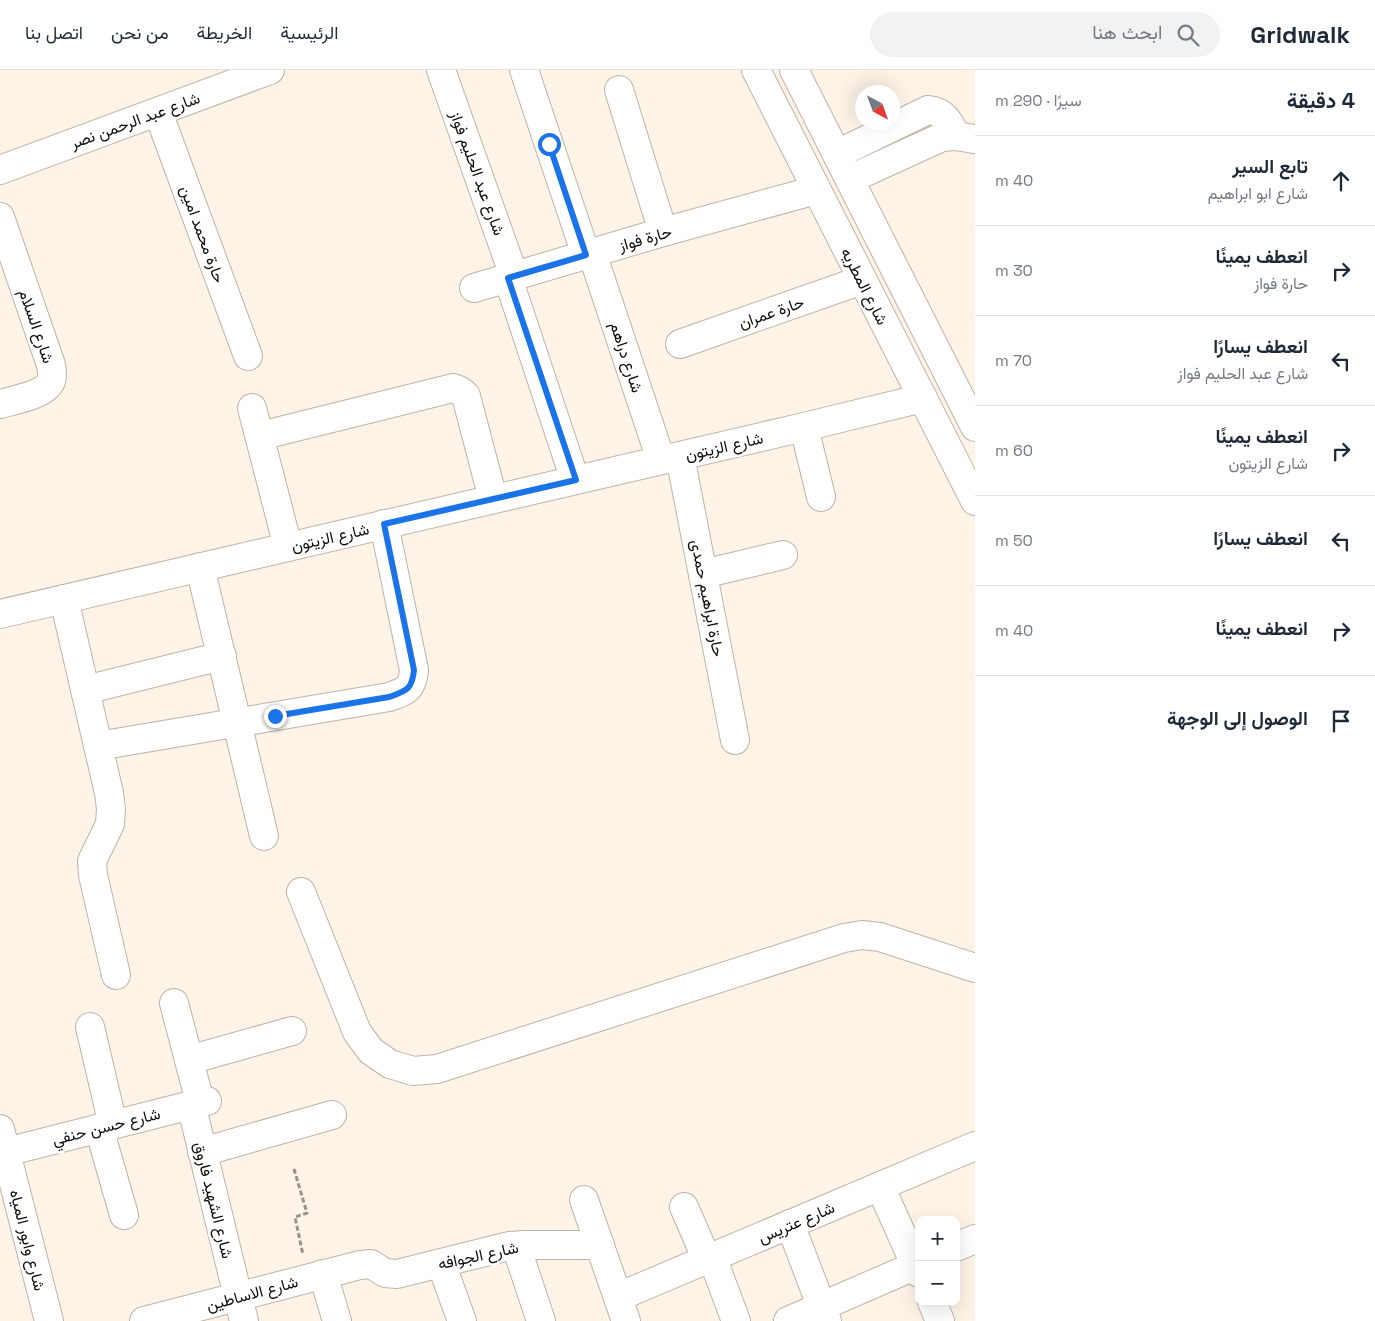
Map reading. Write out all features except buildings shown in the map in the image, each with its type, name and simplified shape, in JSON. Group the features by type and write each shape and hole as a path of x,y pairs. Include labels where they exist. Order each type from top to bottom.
{"street":[{"name":"شارع عبد الرحمن نصر","path":"0,170 270,70"},
{"name":"شارع عبد الحليم فواز","path":"441,70 511,277 576,480"},
{"name":"شارع دراهم","path":"524,70 589,254 670,458"},
{"name":"شارع المطريه","path":"756,70 975,501"},
{"path":"794,70 973,419"},
{"path":"619,90 663,232"},
{"path":"837,154 928,110 936,111 944,116 966,138"},
{"name":"حارة محمد امين","path":"158,112 248,356"},
{"path":"850,179 942,137 966,138"},
{"name":"حارة فواز","path":"474,288 663,232 816,190"},
{"name":"شارع السلام","path":"0,404 46,388 51,381 53,373 3,234"},
{"name":"حارة عمران","path":"680,344 862,280"},
{"path":"260,436 453,388 458,389 466,396 493,499"},
{"name":"شارع الزيتون","path":"0,614 922,398"},
{"path":"252,408 288,547"},
{"path":"804,427 821,497"},
{"name":"حارة ابراهيم حمدى","path":"670,458 703,574 735,740"},
{"path":"98,746 389,697 405,692 413,681 414,670 384,524"},
{"path":"703,574 783,554"},
{"path":"200,567 264,836"},
{"path":"64,599 111,808 110,824 92,861 93,875 116,975"},
{"path":"85,690 222,656"},
{"path":"301,892 357,1032 371,1051 390,1064 413,1071 437,1069 844,938 862,935 880,937 975,968"},
{"name":"شارع الشهيد فاروق","path":"174,1003 199,1102 202,1152 241,1309"},
{"path":"90,1027 106,1126 124,1215"},
{"path":"189,1060 292,1031"},
{"name":"شارع حسن حنفي","path":"3,1141 106,1126 199,1102"},
{"path":"202,1152 332,1115"},
{"name":"شارع وابور المياه","path":"3,1141 9,1202 49,1321"},
{"name":"شارع عتريس","path":"622,1309 710,1258 975,1146"},
{"path":"880,1186 915,1261"},
{"path":"584,1200 622,1309"},
{"path":"684,1207 710,1258 736,1321"},
{"path":"790,1224 825,1314"},
{"path":"960,1245 975,1239"},
{"name":"شارع الجوافه","path":"360,1265 371,1264 385,1273 397,1274 516,1246 600,1245"},
{"path":"516,1246 541,1321"},
{"path":"440,1263 462,1321"},
{"name":"شارع الاساطين","path":"154,1320 241,1309 316,1276 360,1265"},
{"path":"788,1321 825,1314 915,1269"},
{"path":"316,1276 338,1321"},
{"path":"934,1306 940,1321"}],"path":[{"path":"294,1169 307,1213 294,1217 316,1276"}],"route":[{"path":"275,716 389,697 405,692 413,681 414,670 384,524 576,480 508,278 586,255 549,144"}]}
